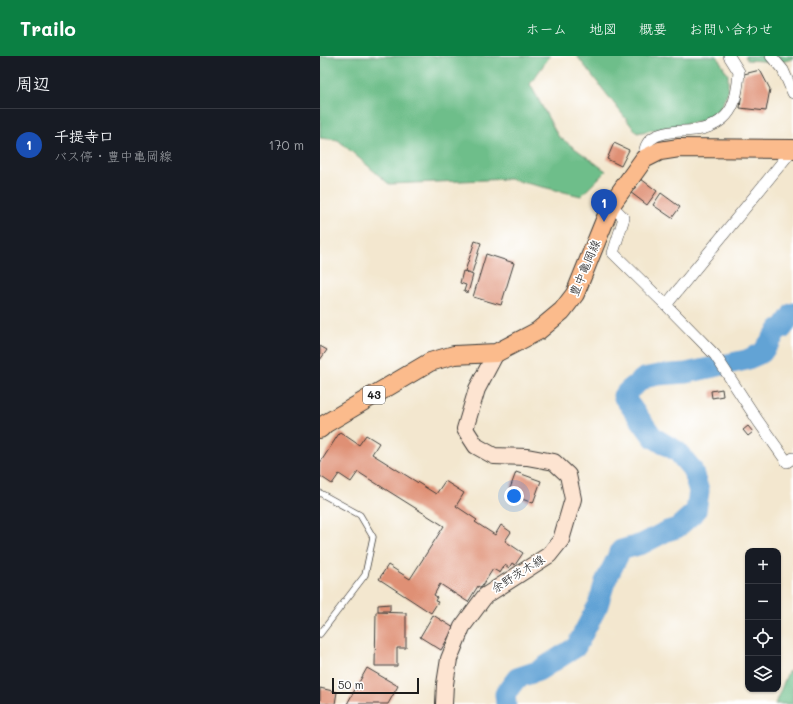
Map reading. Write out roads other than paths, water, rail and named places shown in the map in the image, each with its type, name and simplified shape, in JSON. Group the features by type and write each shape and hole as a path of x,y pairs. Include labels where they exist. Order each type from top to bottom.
{"main road":[{"name":"豊中亀岡線","path":"320,429 325,424 430,362 454,355 496,353 538,330 562,311 576,294 611,205 644,159 660,151 679,148 793,149"},
{"name":"余野茨木線","path":"444,704 445,684 449,659 462,627 485,596 548,555 561,540 573,499 568,475 554,462 526,457 494,456 476,446 465,429 477,388 496,353"}],"street":[{"path":"644,159 646,144 654,136 672,132 702,129 721,121 728,116 735,101 739,72 729,56"},
{"path":"771,56 783,70 793,93"},
{"path":"666,305 793,149"},
{"path":"611,205 624,218 614,253 715,355 787,462 793,458"}],"lane":[{"path":"320,493 360,515 373,537 365,575 320,634"}],"waterway":[{"path":"506,704 505,694 517,678 538,671 576,647 598,605 605,582 621,550 642,544 667,531 677,528 696,511 699,491 692,469 677,451 654,438 623,396 644,378 658,375 686,373 746,360 762,353 779,329 782,329 793,313"}],"place":[{"name":"千提寺口","path":"604,222"}]}
